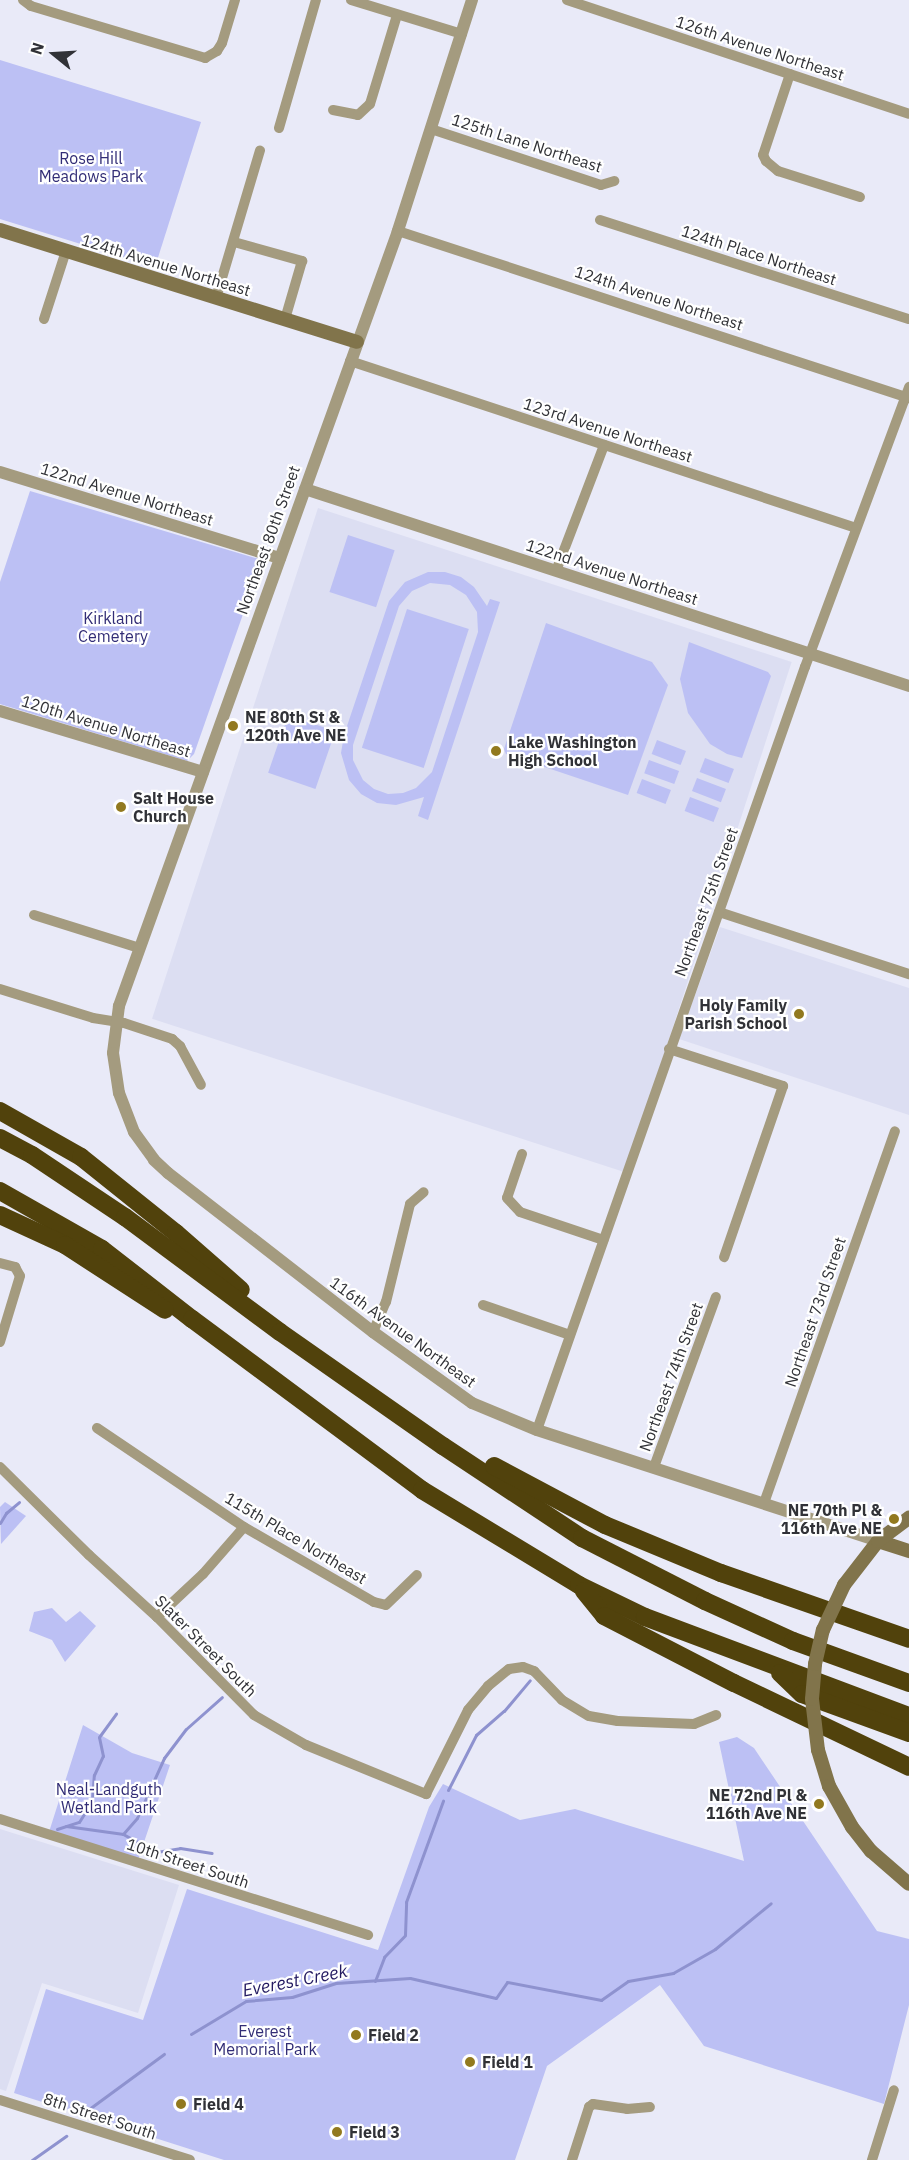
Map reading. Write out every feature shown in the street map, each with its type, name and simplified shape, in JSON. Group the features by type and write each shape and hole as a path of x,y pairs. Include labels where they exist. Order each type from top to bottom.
{"highway":[{"path":"0,1111 81,1157 176,1233 269,1314 280,1332"},
{"path":"0,1138 32,1155 125,1217 280,1332 443,1446 582,1538 645,1572 793,1641 909,1683"},
{"path":"0,1191 102,1249 192,1320 422,1490 579,1585 645,1617 909,1716"},
{"path":"0,1215 65,1245 160,1309 192,1320"},
{"path":"443,1446 466,1450 605,1525 721,1573 909,1639"},
{"path":"579,1585 604,1616 734,1683 909,1767"},
{"path":"775,1667 802,1694 909,1733"}],"main road":[{"name":"124th Avenue Northeast","path":"0,230 357,342"},
{"path":"909,1518 878,1541 844,1585 823,1630 815,1664 812,1699 818,1750 829,1786 852,1827 871,1851 909,1884"},
{"name":"116th Avenue Northeast","path":"878,1541 909,1551"}],"street":[{"path":"23,0 31,6 205,58 210,56 222,43 235,0"},
{"path":"279,128 316,0"},
{"path":"351,0 462,34"},
{"name":"Northeast 80th Street","path":"118,1093 113,1053 116,1020 139,948 398,231 472,0"},
{"name":"126th Avenue Northeast","path":"567,0 909,114"},
{"path":"333,110 358,115 370,104 397,15"},
{"path":"790,74 763,155 766,161 778,171 860,197"},
{"name":"125th Lane Northeast","path":"431,129 601,185 614,181"},
{"path":"216,298 260,150"},
{"name":"124th Place Northeast","path":"600,220 909,319"},
{"name":"124th Avenue Northeast","path":"398,231 908,394"},
{"path":"234,242 302,261 285,319"},
{"path":"44,319 66,251"},
{"name":"123rd Avenue Northeast","path":"350,361 856,528"},
{"name":"Northeast 75th Street","path":"537,1430 669,1049 810,654 908,394"},
{"path":"556,571 604,444"},
{"name":"122nd Avenue Northeast","path":"0,472 280,558"},
{"name":"122nd Avenue Northeast","path":"305,489 909,686"},
{"name":"120th Avenue Northeast","path":"0,711 203,772"},
{"path":"719,912 909,974"},
{"path":"34,915 139,948"},
{"path":"0,989 93,1018 116,1020 172,1039 180,1046 201,1085"},
{"path":"669,1049 783,1086 724,1257"},
{"name":"116th Avenue Northeast","path":"118,1093 134,1132 154,1160 373,1332 472,1403 537,1430 878,1541"},
{"name":"Northeast 73rd Street","path":"764,1503 895,1131"},
{"path":"522,1154 507,1198 525,1215 603,1240"},
{"path":"373,1332 386,1302 410,1204 424,1192"},
{"path":"0,1263 19,1270 20,1276 0,1342"},
{"name":"Northeast 74th Street","path":"654,1467 716,1297"},
{"path":"483,1305 570,1335"},
{"name":"115th Place Northeast","path":"96,1428 244,1527 374,1602 386,1605 417,1575"},
{"name":"Slater Street South","path":"0,1467 263,1721 314,1749 426,1794 468,1710 488,1686 509,1669 523,1667 534,1671 562,1700 589,1716 628,1722 694,1724 716,1715"},
{"path":"157,1617 203,1574 244,1527"},
{"name":"10th Street South","path":"0,1819 368,1935"},
{"path":"872,2160 894,2090"},
{"name":"8th Street South","path":"0,2100 190,2160"},
{"path":"572,2160 589,2107 593,2104 627,2109 650,2106"}],"shaded area":[{"name":"Lake Washington High School","path":"318,508 792,662 626,1173 152,1019"},
{"name":"Holy Family Parish School","path":"720,927 909,988 909,1115 679,1039"},
{"path":"0,1829 179,1885 138,2013 42,1983 6,2091 0,2089"}],"green space":[{"name":"Rose Hill Meadows Park","path":"0,60 201,122 155,267 0,219"},
{"name":"Kirkland Cemetery","path":"30,491 262,560 194,754 187,761 0,704 0,582"},
{"path":"348,535 395,550 376,607 329,592"},
{"path":"428,572 445,572 461,577 474,587 487,606 490,599 500,602 428,820 418,816 424,797 396,805 377,803 361,794 349,780 341,753 344,735 389,601 405,582","holes":["430,583 450,585 466,595 477,612 478,632 432,772 416,788 403,793 388,794 374,789 363,780 353,760 353,745 399,606 412,591"]},
{"path":"407,609 469,629 424,768 362,748"},
{"path":"546,623 652,662 668,685 628,795 506,754 504,749"},
{"path":"689,642 768,672 771,676 742,758 727,754 710,744 688,713 680,679"},
{"path":"288,715 335,731 315,789 268,773"},
{"path":"657,740 686,751 681,765 652,754"},
{"path":"705,758 734,769 729,783 700,772"},
{"path":"649,760 679,771 674,784 644,773"},
{"path":"697,778 726,789 721,802 692,791"},
{"path":"642,779 671,790 666,804 637,793"},
{"path":"690,797 719,808 714,822 685,811"},
{"path":"5,1502 26,1516 1,1544 0,1507"},
{"path":"52,1608 66,1622 80,1611 96,1626 65,1662 52,1640 29,1631 34,1612"},
{"name":"Neal-Landguth Wetland Park","path":"83,1725 132,1753 170,1765 138,1860 49,1832"},
{"name":"Everest Memorial Park","path":"737,1737 754,1748 877,1931 909,1939 909,2005 884,2104 704,2046 660,1985 547,2066 515,2160 224,2160 14,2093 46,1989 143,2020 187,1889 378,1950 429,1807 443,1784 520,1820 575,1809 744,1861 719,1742"}],"waterway":[{"path":"0,1523 6,1513 19,1502"},
{"name":"Everest Creek","path":"448,1790 476,1735 504,1711 530,1680"},
{"path":"66,1826 123,1834 137,1818 164,1758 186,1729 222,1697"},
{"path":"57,1829 79,1822 92,1801 94,1775 103,1756 99,1737 116,1714"},
{"name":"Everest Creek","path":"375,1981 384,1957 405,1935 406,1902 443,1801"},
{"path":"123,1834 146,1847"},
{"path":"156,1852 180,1848 212,1853"},
{"name":"Everest Creek","path":"191,2034 246,2001 292,1997 336,1983 410,1978 496,1998 507,1982 601,2000 628,1981 673,1973 715,1949 771,1903"},
{"name":"Everest Creek","path":"89,2109 164,2054"},
{"name":"Everest Creek","path":"32,2160 66,2136"}],"place":[{"name":"NE 80th St & 120th Ave NE","path":"233,726"},
{"name":"Lake Washington High School","path":"496,751"},
{"name":"Salt House Church","path":"121,807"},
{"name":"Holy Family Parish School","path":"799,1014"},
{"name":"NE 70th Pl & 116th Ave NE","path":"894,1519"},
{"name":"NE 72nd Pl & 116th Ave NE","path":"819,1804"},
{"name":"Field 2","path":"356,2035"},
{"name":"Field 1","path":"470,2062"},
{"name":"Field 4","path":"181,2104"},
{"name":"Field 3","path":"337,2132"}]}
